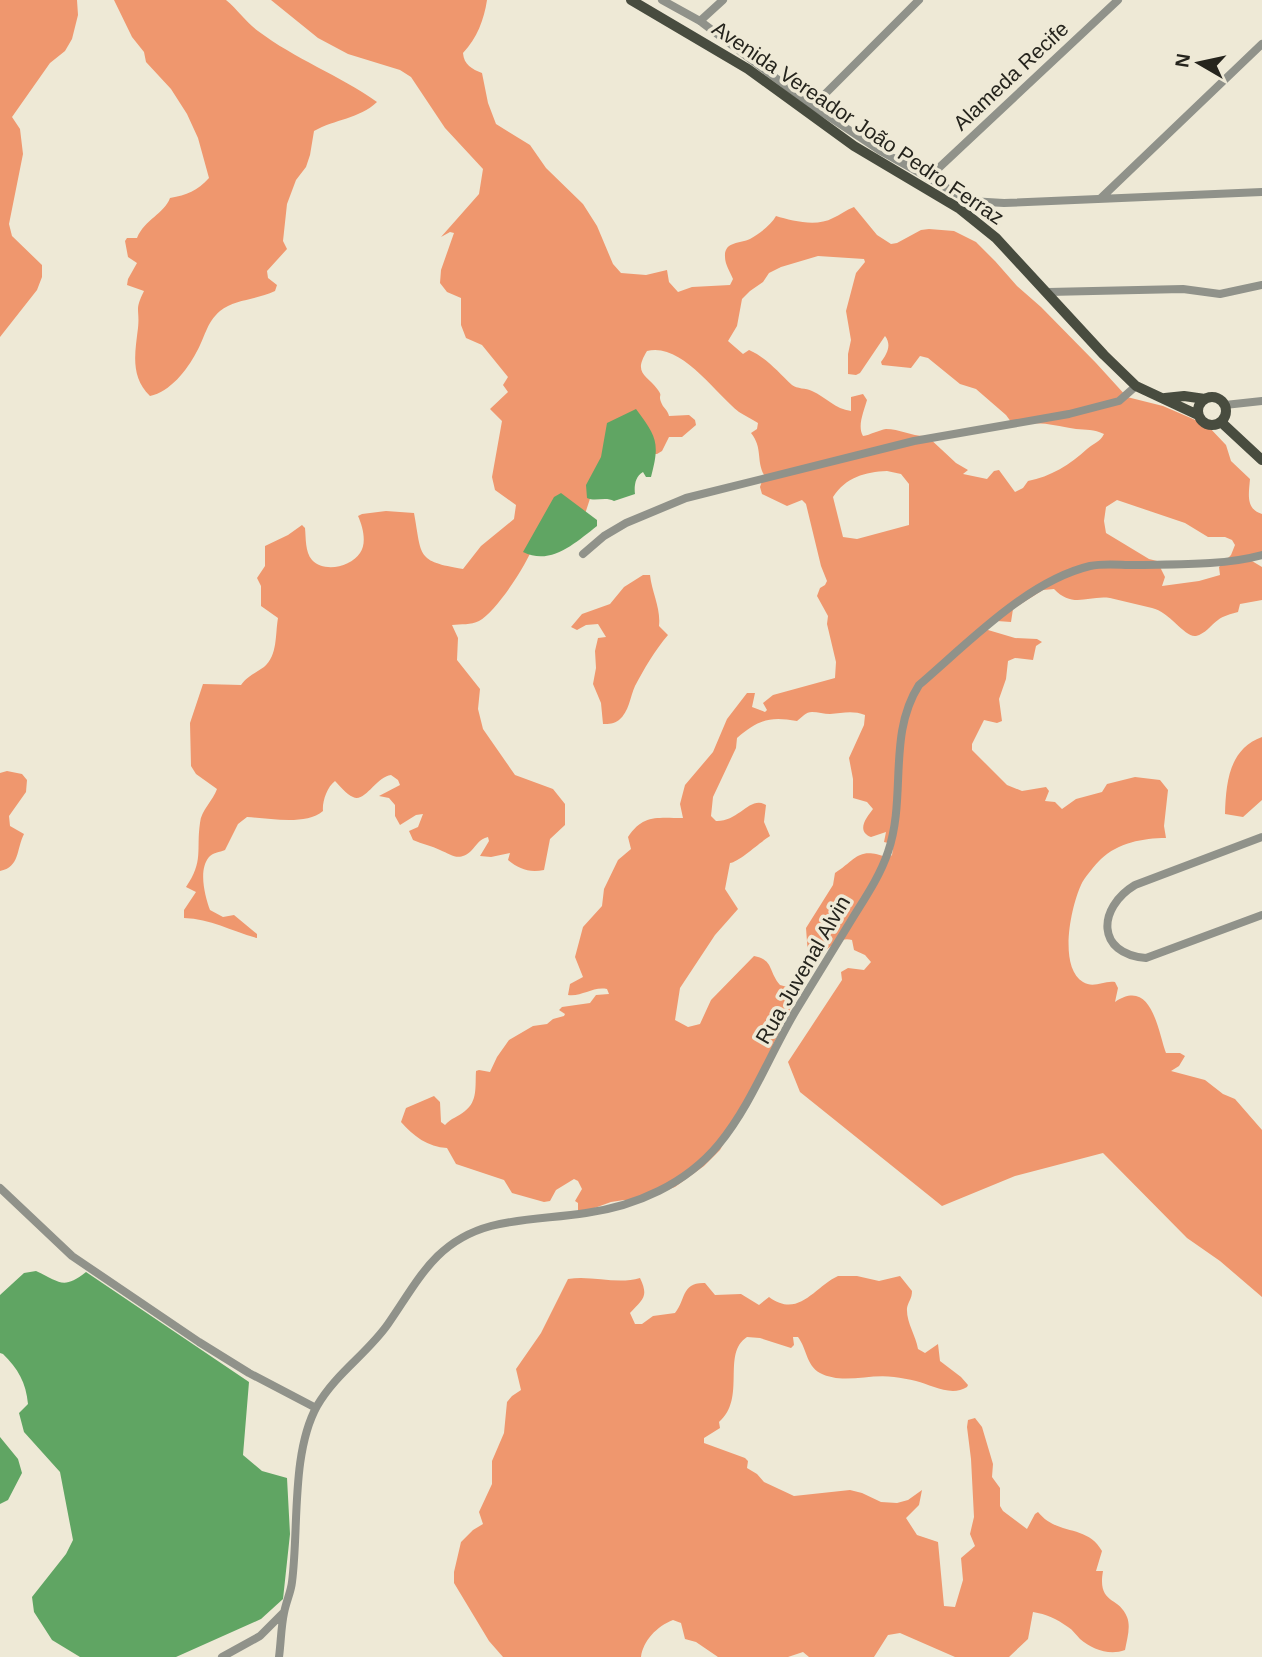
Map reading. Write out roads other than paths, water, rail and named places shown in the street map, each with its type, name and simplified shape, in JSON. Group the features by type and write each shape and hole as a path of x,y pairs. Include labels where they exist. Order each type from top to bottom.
{"main road":[{"name":"Avenida Vereador João Pedro Ferraz","path":"631,0 748,69 854,146 960,209 996,238 1136,386 1198,415"},
{"name":"Avenida Vereador João Pedro Ferraz","path":"1164,398 1184,396 1205,399"},
{"path":"1219,398 1225,405 1226,415 1220,422 1208,425 1198,415 1199,406 1205,399 1219,398"},
{"path":"1220,422 1262,460"}],"street":[{"path":"662,0 700,21 813,106 879,150 970,201 1004,203 1262,192"},
{"path":"700,21 723,0"},
{"path":"813,106 919,0"},
{"name":"Alameda Recife","path":"928,178 1118,0"},
{"path":"1101,198 1262,44"},
{"path":"1048,292 1183,289 1220,294 1262,285"},
{"path":"583,554 604,536 626,523 686,498 914,441 1069,414 1119,401 1136,386"},
{"path":"1225,405 1262,401"},
{"name":"Rua Juvenal Alvin","path":"279,1657 284,1612 292,1582 300,1470 307,1431 316,1408 345,1368 373,1344 429,1262 451,1244 490,1226 588,1213 621,1205 678,1182 701,1164 719,1144 740,1113 793,1017 878,876 895,824 901,736 905,716 910,699 919,685 998,616 1041,588 1072,573 1092,566 1204,563 1262,555"},
{"path":"1262,837 1135,886 1113,904 1107,925 1110,936 1121,951 1129,956 1146,958 1262,915"},
{"path":"0,1188 72,1256 199,1342 249,1373 316,1408"},
{"path":"222,1657 260,1636 284,1612"}]}
